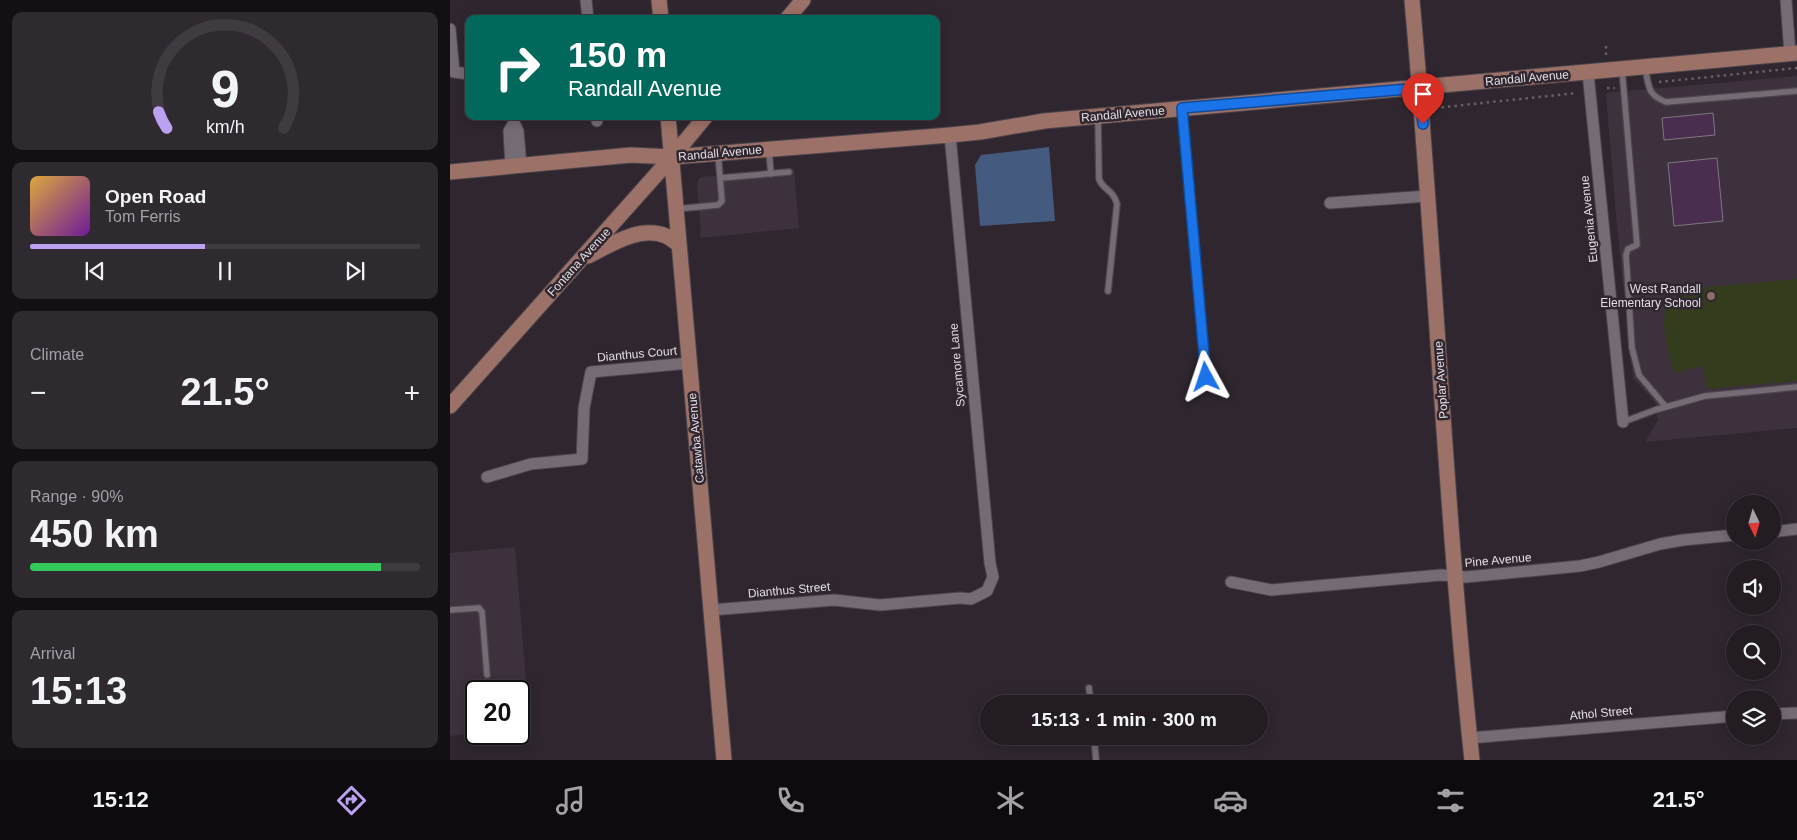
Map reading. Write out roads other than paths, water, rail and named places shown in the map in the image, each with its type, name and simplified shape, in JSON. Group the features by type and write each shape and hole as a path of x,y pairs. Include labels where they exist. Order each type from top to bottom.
{"street":[{"path":"586,0 588,15"},
{"path":"659,0 661,15"},
{"path":"790,15 803,0"},
{"name":"Poplar Avenue","path":"1412,0 1428,196 1454,576 1472,760"},
{"path":"1786,0 1794,54"},
{"path":"450,29 454,72 465,73"},
{"name":"Randall Avenue","path":"450,172 632,155 672,158 950,135 1044,121 1794,54"},
{"name":"Eugenia Avenue","path":"1588,73 1623,422"},
{"path":"514,120 518,131 516,166"},
{"name":"Catawba Avenue","path":"668,120 724,760"},
{"name":"Fontana Avenue","path":"450,406 672,158 703,120"},
{"name":"Sycamore Lane","path":"950,135 992,577 987,591"},
{"path":"1330,203 1428,196"},
{"path":"580,260 617,241 642,233 665,236 679,245"},
{"name":"Dianthus Court","path":"487,477 530,464 582,459 584,408 591,372 690,363"},
{"path":"1781,531 1797,530"},
{"name":"Pine Avenue","path":"1231,582 1271,590 1441,575 1466,577 1580,566 1660,544 1726,536"},
{"name":"Dianthus Street","path":"711,610 834,600 880,605 971,598 987,591"},
{"path":"1781,714 1797,713"},
{"name":"Athol Street","path":"1470,738 1726,717"}],"lane":[{"path":"1646,67 1650,92 1656,98 1666,102 1797,91"},
{"path":"1622,69 1637,245 1628,249 1626,254 1632,348 1639,375 1666,407"},
{"path":"1182,108 1206,377"},
{"path":"1098,116 1099,179 1115,196 1116,204 1108,291"},
{"path":"769,149 771,174"},
{"path":"676,209 718,205 722,201 718,154"},
{"path":"720,178 788,172"},
{"path":"1623,422 1705,396 1797,388"},
{"path":"450,610 479,608 482,612 487,675"},
{"path":"1089,688 1090,695"},
{"path":"1095,745 1096,760"}],"water":[{"path":"1049,147 1055,221 980,226 975,165 981,155"}],"place":[{"name":"West Randall Elementary School","path":"1711,296"}]}
